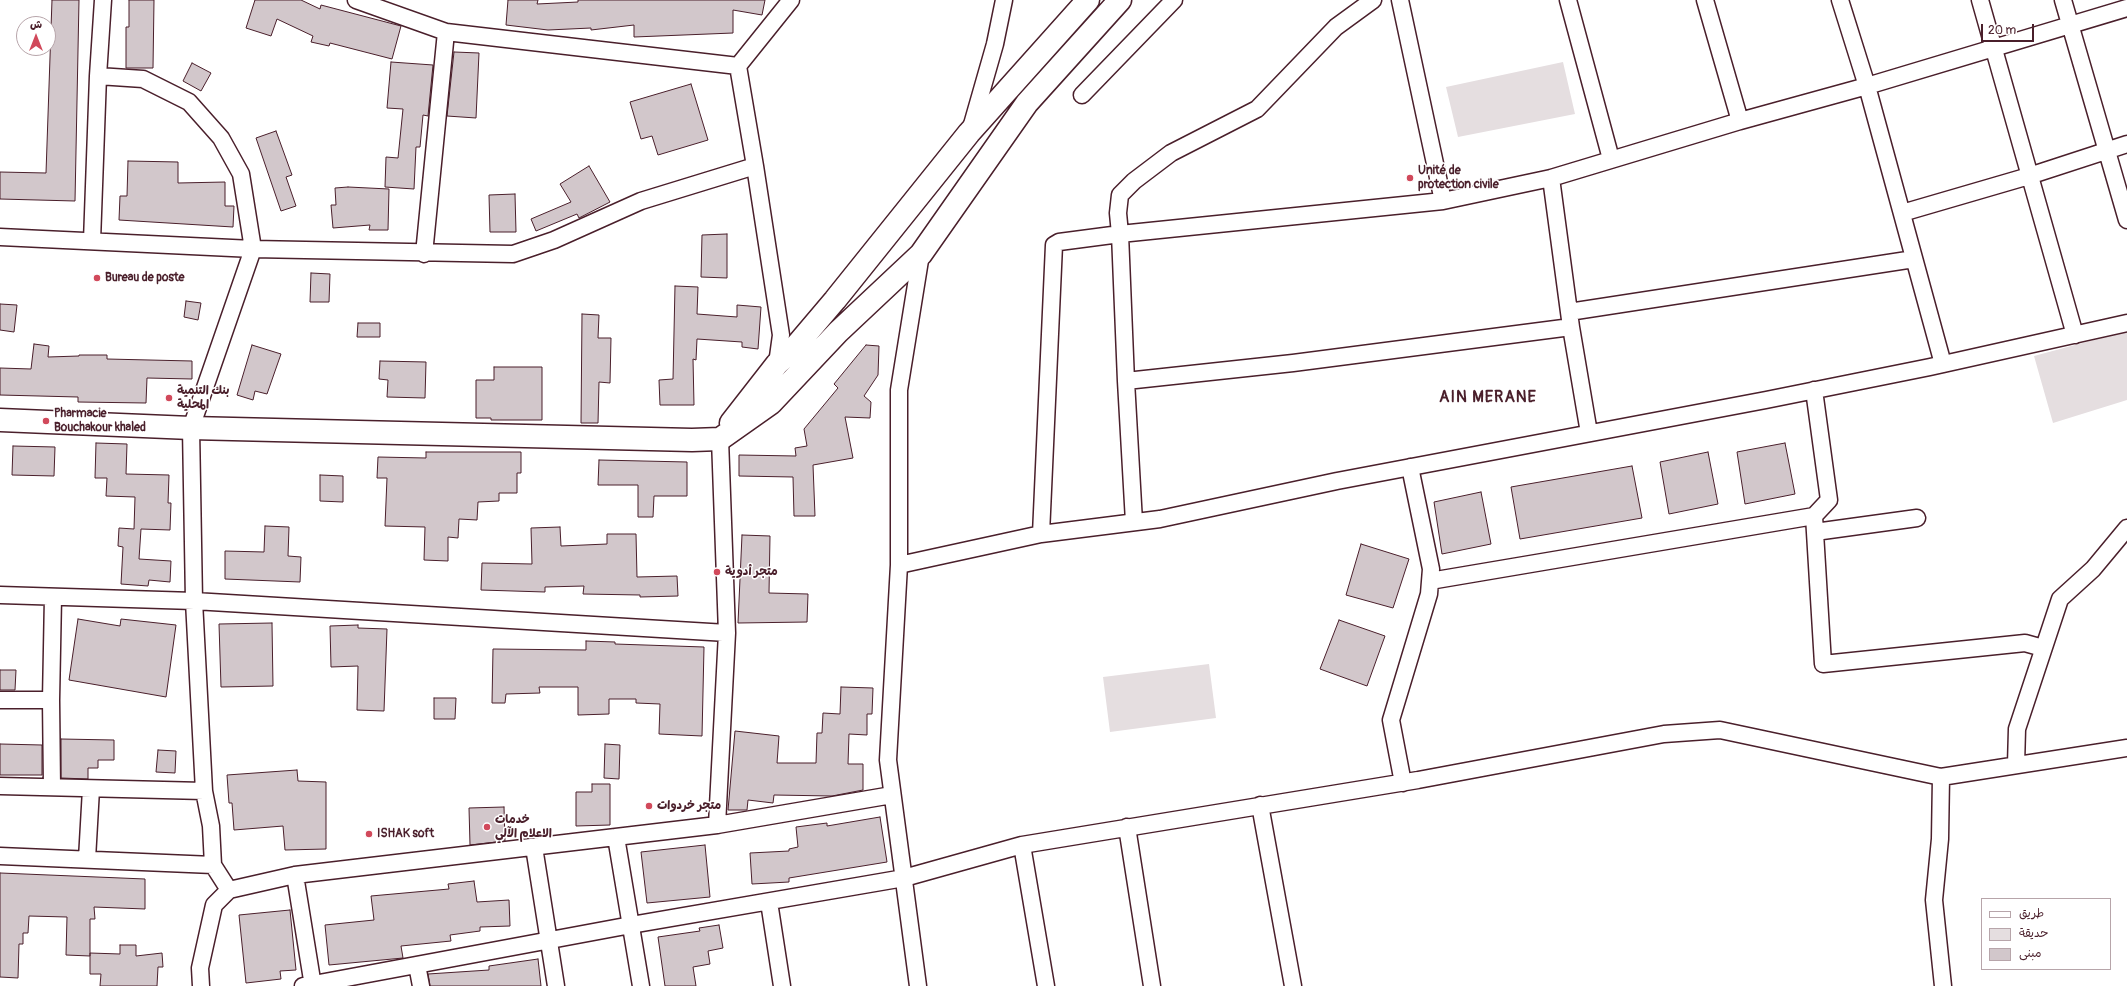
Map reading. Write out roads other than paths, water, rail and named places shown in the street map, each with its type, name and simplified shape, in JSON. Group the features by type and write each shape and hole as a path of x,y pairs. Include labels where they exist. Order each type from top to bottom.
{"main road":[{"path":"720,439 777,364 796,346 835,300 969,133 1088,0"},
{"path":"0,420 191,428 692,440 720,439 771,403 838,332 921,254 1026,104 1120,0"}],"street":[{"path":"92,241 98,76 103,0"},
{"path":"356,0 446,32 738,66"},
{"path":"777,364 781,334 738,66 790,0"},
{"path":"969,133 995,44 1004,0"},
{"path":"1082,95 1174,0"},
{"path":"1134,522 1118,213 1120,195 1171,153 1257,109 1336,27 1373,0"},
{"path":"1400,0 1443,201"},
{"path":"1568,0 1611,159"},
{"path":"1705,0 1740,121"},
{"path":"1840,0 1867,86 1943,364"},
{"path":"1980,0 2029,176 2076,334"},
{"path":"2063,0 2127,220"},
{"path":"1041,534 1054,245 1059,242 1120,234 1443,201 1551,178 1611,159 1867,86 2127,8"},
{"path":"424,254 446,32"},
{"path":"98,76 143,79 189,102 221,138 241,174 253,250 191,428 194,601 204,791 211,826 213,865 229,890"},
{"path":"1902,213 2029,176 2127,144"},
{"path":"0,237 253,250 424,254 513,254 554,240 641,201 755,166"},
{"path":"1551,178 1570,320 1589,433"},
{"path":"918,986 888,760 899,565 899,390 921,254"},
{"path":"1126,381 1293,363 1570,320 1914,260"},
{"path":"899,565 1041,534 1160,519 1410,467 1943,364 2127,323"},
{"path":"1430,581 1814,516 1829,500 1814,390"},
{"path":"716,825 726,633 720,439"},
{"path":"1403,783 1391,720 1429,594 1431,569 1410,467"},
{"path":"1814,516 1824,664 2025,643 2043,648"},
{"path":"1815,532 1917,518"},
{"path":"2016,764 2017,729 2060,598 2093,569 2124,538"},
{"path":"0,595 194,601 726,633"},
{"path":"52,787 51,700 53,597"},
{"path":"0,700 51,700"},
{"path":"295,875 310,985 631,925 904,878 1022,845 1260,805 1403,783 1664,734 1720,730 1941,777 2016,764 2127,748"},
{"path":"1941,777 1940,839 1934,900 1943,986"},
{"path":"0,786 204,791"},
{"path":"87,859 91,789"},
{"path":"201,986 200,968 214,905 229,890 295,875 716,825 892,795"},
{"path":"1260,805 1293,986"},
{"path":"1127,827 1152,986"},
{"path":"616,837 641,986"},
{"path":"1022,845 1046,986"},
{"path":"534,847 556,986"},
{"path":"0,856 213,865"},
{"path":"769,902 782,986"},
{"path":"417,965 421,986"}],"place":[{"name":"Unité de protection civile","path":"1410,178"},
{"name":"Bureau de poste","path":"97,278"},
{"name":"بنك التنمية المحلية","path":"169,398"},
{"name":"Pharmacie Bouchakour khaled","path":"46,421"},
{"name":"متجر أدوية","path":"717,572"},
{"name":"متجر خردوات","path":"649,806"},
{"name":"خدمات الاعلام الآلي","path":"487,827"},
{"name":"ISHAK soft","path":"369,834"}],"district":[{"name":"AIN MERANE","path":"1488,398"}]}
